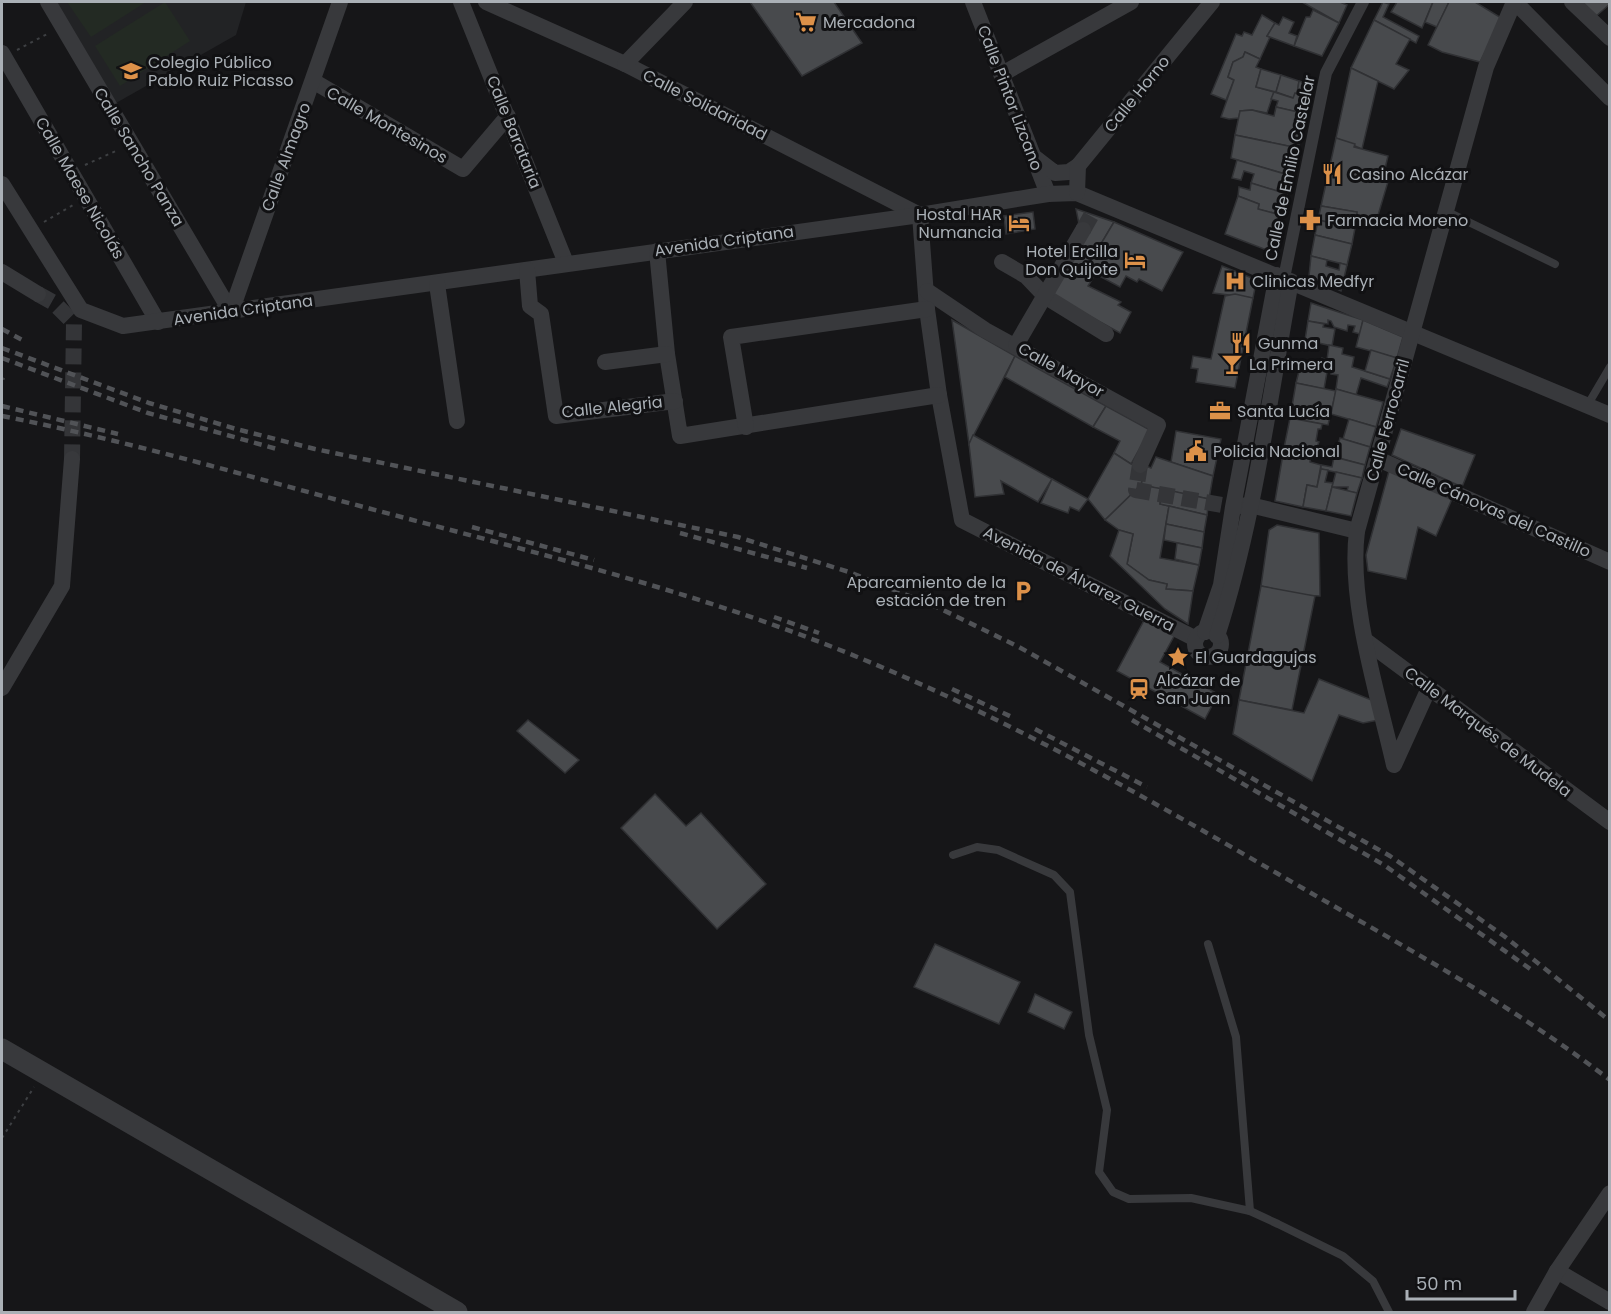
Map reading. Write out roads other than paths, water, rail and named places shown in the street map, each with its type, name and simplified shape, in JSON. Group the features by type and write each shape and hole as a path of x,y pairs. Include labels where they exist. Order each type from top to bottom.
{"street":[{"name":"Calle Sancho Panza","path":"48,2 231,312"},
{"name":"Calle Almagro","path":"231,312 340,2"},
{"name":"Calle Barataria","path":"460,2 566,263"},
{"name":"Calle Solidaridad","path":"486,2 625,64 920,215"},
{"path":"625,64 685,2"},
{"name":"Calle Pintor Lizcano","path":"973,2 1048,194"},
{"path":"1002,74 1131,2"},
{"name":"Calle Horno","path":"1078,166 1212,2"},
{"name":"Calle de Emilio Castelar","path":"1284,278 1326,73 1363,2"},
{"path":"1515,2 1610,98"},
{"name":"Calle Ferrocarril","path":"1429,688 1394,765 1366,641 1354,558 1357,531 1486,68 1515,2"},
{"path":"1572,2 1610,38"},
{"name":"Calle Maese Nicolás","path":"3,55 159,322"},
{"name":"Calle Montesinos","path":"313,81 464,169 508,116"},
{"path":"1033,155 1055,173 1069,172 1078,166"},
{"path":"1077,193 1078,166"},
{"name":"Avenida Criptana","path":"2,184 29,231 81,310 123,326 437,284 566,263 920,215 1048,194 1077,193 1095,208 1284,278 1610,415"},
{"path":"657,251 667,354 680,436 746,427 939,395 927,309 920,215"},
{"path":"1016,345 1083,231"},
{"path":"1002,262 1026,276 1046,297 1106,334"},
{"name":"Calle Alegria","path":"527,270 530,306 541,315 556,416 675,400"},
{"path":"2,272 38,294"},
{"path":"1206,635 1232,588 1250,505 1284,278"},
{"path":"1206,635 1221,585 1233,507 1284,278"},
{"path":"437,284 457,421"},
{"name":"Calle Mayor","path":"927,291 985,330 1158,424 1140,465"},
{"path":"746,427 731,337 927,309"},
{"path":"605,362 667,354"},
{"name":"Avenida de Álvarez Guerra","path":"939,395 962,520 1206,635"},
{"path":"2,688 62,586 72,459"},
{"name":"Calle Cánovas del Castillo","path":"1378,459 1610,562"},
{"path":"1233,507 1250,505 1357,531"},
{"name":"Calle Marqués de Mudela","path":"1366,641 1610,822"},
{"path":"2,1049 457,1312"},
{"path":"1534,1312 1557,1270 1610,1194"},
{"path":"1557,1270 1610,1302"}],"lane":[{"path":"1446,211 1555,264"},
{"path":"1587,406 1610,367"},
{"path":"953,855 977,847 998,850 1054,875 1070,892 1089,1035 1107,1110 1099,1173 1113,1192 1129,1199 1191,1198 1250,1211 1343,1256 1373,1281 1389,1312"},
{"path":"1208,944 1236,1037 1250,1211"}],"tunnel":[{"path":"1083,230 1092,214"},
{"path":"38,294 54,303 74,323 72,459"},
{"path":"1140,465 1136,490 1233,507"}],"railway":[{"path":"2,329 26,342"},
{"path":"2,348 149,403 236,429 315,449 738,537 849,572 939,608 1019,647 1390,856 1504,936 1610,1021"},
{"path":"2,358 148,413 277,449"},
{"path":"2,406 118,434"},
{"path":"2,416 150,450 625,577 795,632 850,654 910,679 1027,735 1142,796 1501,1004 1610,1080"},
{"path":"472,527 594,560"},
{"path":"680,533 807,568"},
{"path":"774,617 819,633"},
{"path":"952,689 1014,718"},
{"path":"1132,720 1384,865 1533,971"},
{"path":"1035,729 1147,787"}],"place":[{"name":"Mercadona","path":"806,22"},
{"name":"Colegio Público Pablo Ruiz Picasso","path":"131,71"},
{"name":"Casino Alcázar","path":"1332,174"},
{"name":"Farmacia Moreno","path":"1310,220"},
{"name":"Hostal HAR Numancia","path":"1019,223"},
{"name":"Hotel Ercilla Don Quijote","path":"1135,260"},
{"name":"Clinicas Medfyr","path":"1235,281"},
{"name":"Gunma","path":"1241,343"},
{"name":"La Primera","path":"1232,364"},
{"name":"Santa Lucía","path":"1220,411"},
{"name":"Policia Nacional","path":"1196,451"},
{"name":"Aparcamiento de la estación de tren","path":"1023,591"},
{"name":"El Guardagujas","path":"1178,657"},
{"name":"Alcázar de San Juan","path":"1139,689"}]}
